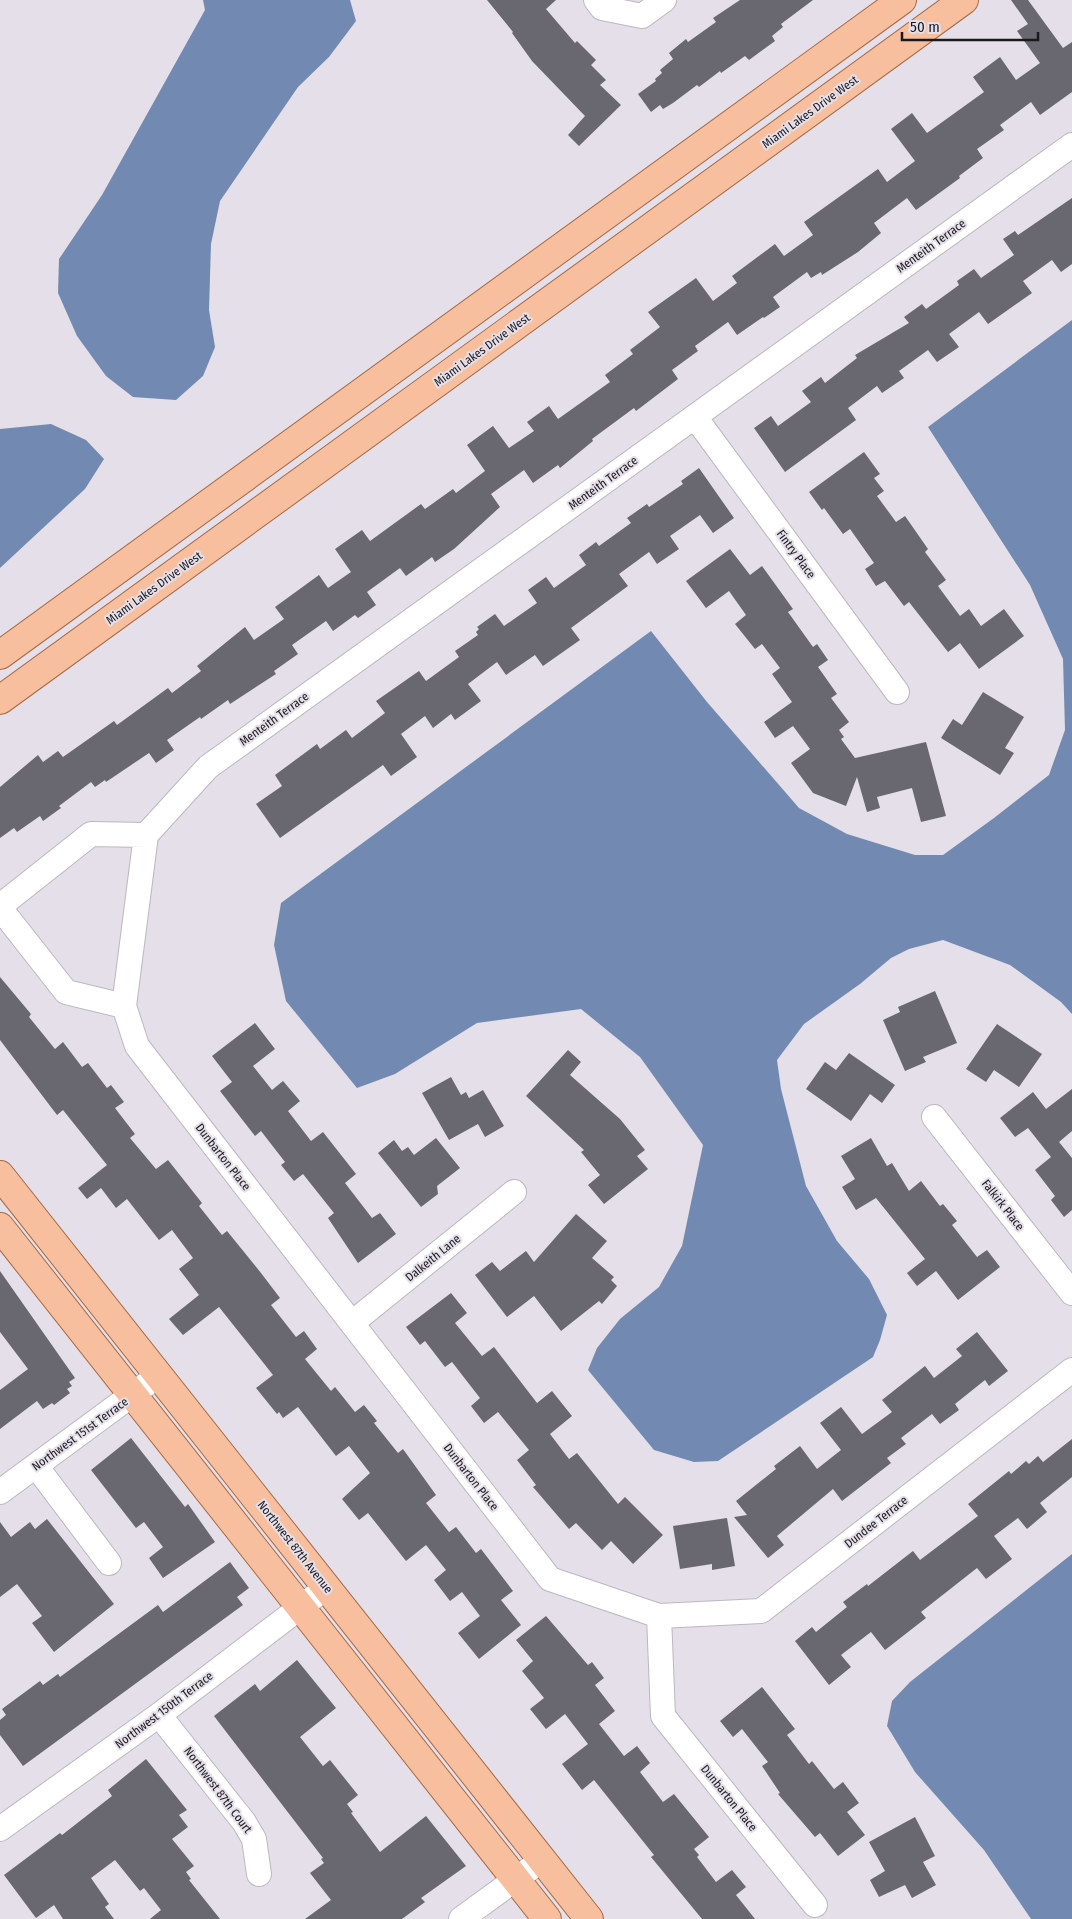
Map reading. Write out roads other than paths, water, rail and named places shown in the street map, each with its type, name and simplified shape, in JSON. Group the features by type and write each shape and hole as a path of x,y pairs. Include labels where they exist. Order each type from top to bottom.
{"main road":[{"path":"0,655 902,0"},
{"name":"Miami Lakes Drive West","path":"0,700 964,0"},
{"name":"Northwest 87th Avenue","path":"0,1175 589,1919"},
{"path":"0,1228 547,1919"}],"street":[{"path":"599,4 642,16 664,0"},
{"name":"Menteith Terrace","path":"146,835 208,766 1072,145"},
{"name":"Fintry Place","path":"695,417 897,692"},
{"path":"124,1006 66,992 0,907 91,834 146,835"},
{"name":"Dunbarton Place","path":"146,835 124,1006 137,1046 550,1579 660,1616 663,1716 815,1905"},
{"name":"Falkirk Place","path":"934,1117 1072,1293"},
{"name":"Dalkeith Lane","path":"352,1323 514,1192"},
{"path":"0,1228 27,1209"},
{"name":"Dundee Terrace","path":"660,1616 761,1611 1072,1370"},
{"name":"Northwest 151st Terrace","path":"0,1492 159,1376"},
{"path":"36,1466 110,1563"},
{"name":"Northwest 150th Terrace","path":"0,1829 159,1714 327,1587"},
{"name":"Northwest 87th Court","path":"159,1714 244,1822 254,1839 260,1874"},
{"path":"461,1919 542,1860"}],"water":[{"path":"203,0 350,0 356,21 329,57 298,87 220,201 211,244 209,310 215,347 203,376 176,400 133,397 106,376 77,336 58,293 59,259 102,195 205,10"},
{"path":"1072,320 1072,1014 1061,1002 1010,965 943,940 909,949 891,958 860,984 804,1024 777,1060 781,1089 806,1186 837,1241 869,1279 887,1315 880,1340 873,1357 718,1461 694,1462 654,1450 588,1370 597,1348 620,1319 659,1287 682,1246 703,1145 640,1057 581,1009 477,1023 395,1074 357,1088 286,1001 274,945 281,903 651,631 707,702 799,808 847,834 915,855 943,855 994,818 1049,775 1065,730 1063,659 1030,585 928,427"},
{"path":"51,424 86,440 104,459 85,489 0,568 0,429"},
{"path":"1072,1554 1072,1919 1031,1919 984,1850 915,1772 887,1726 892,1701 910,1682"}]}
